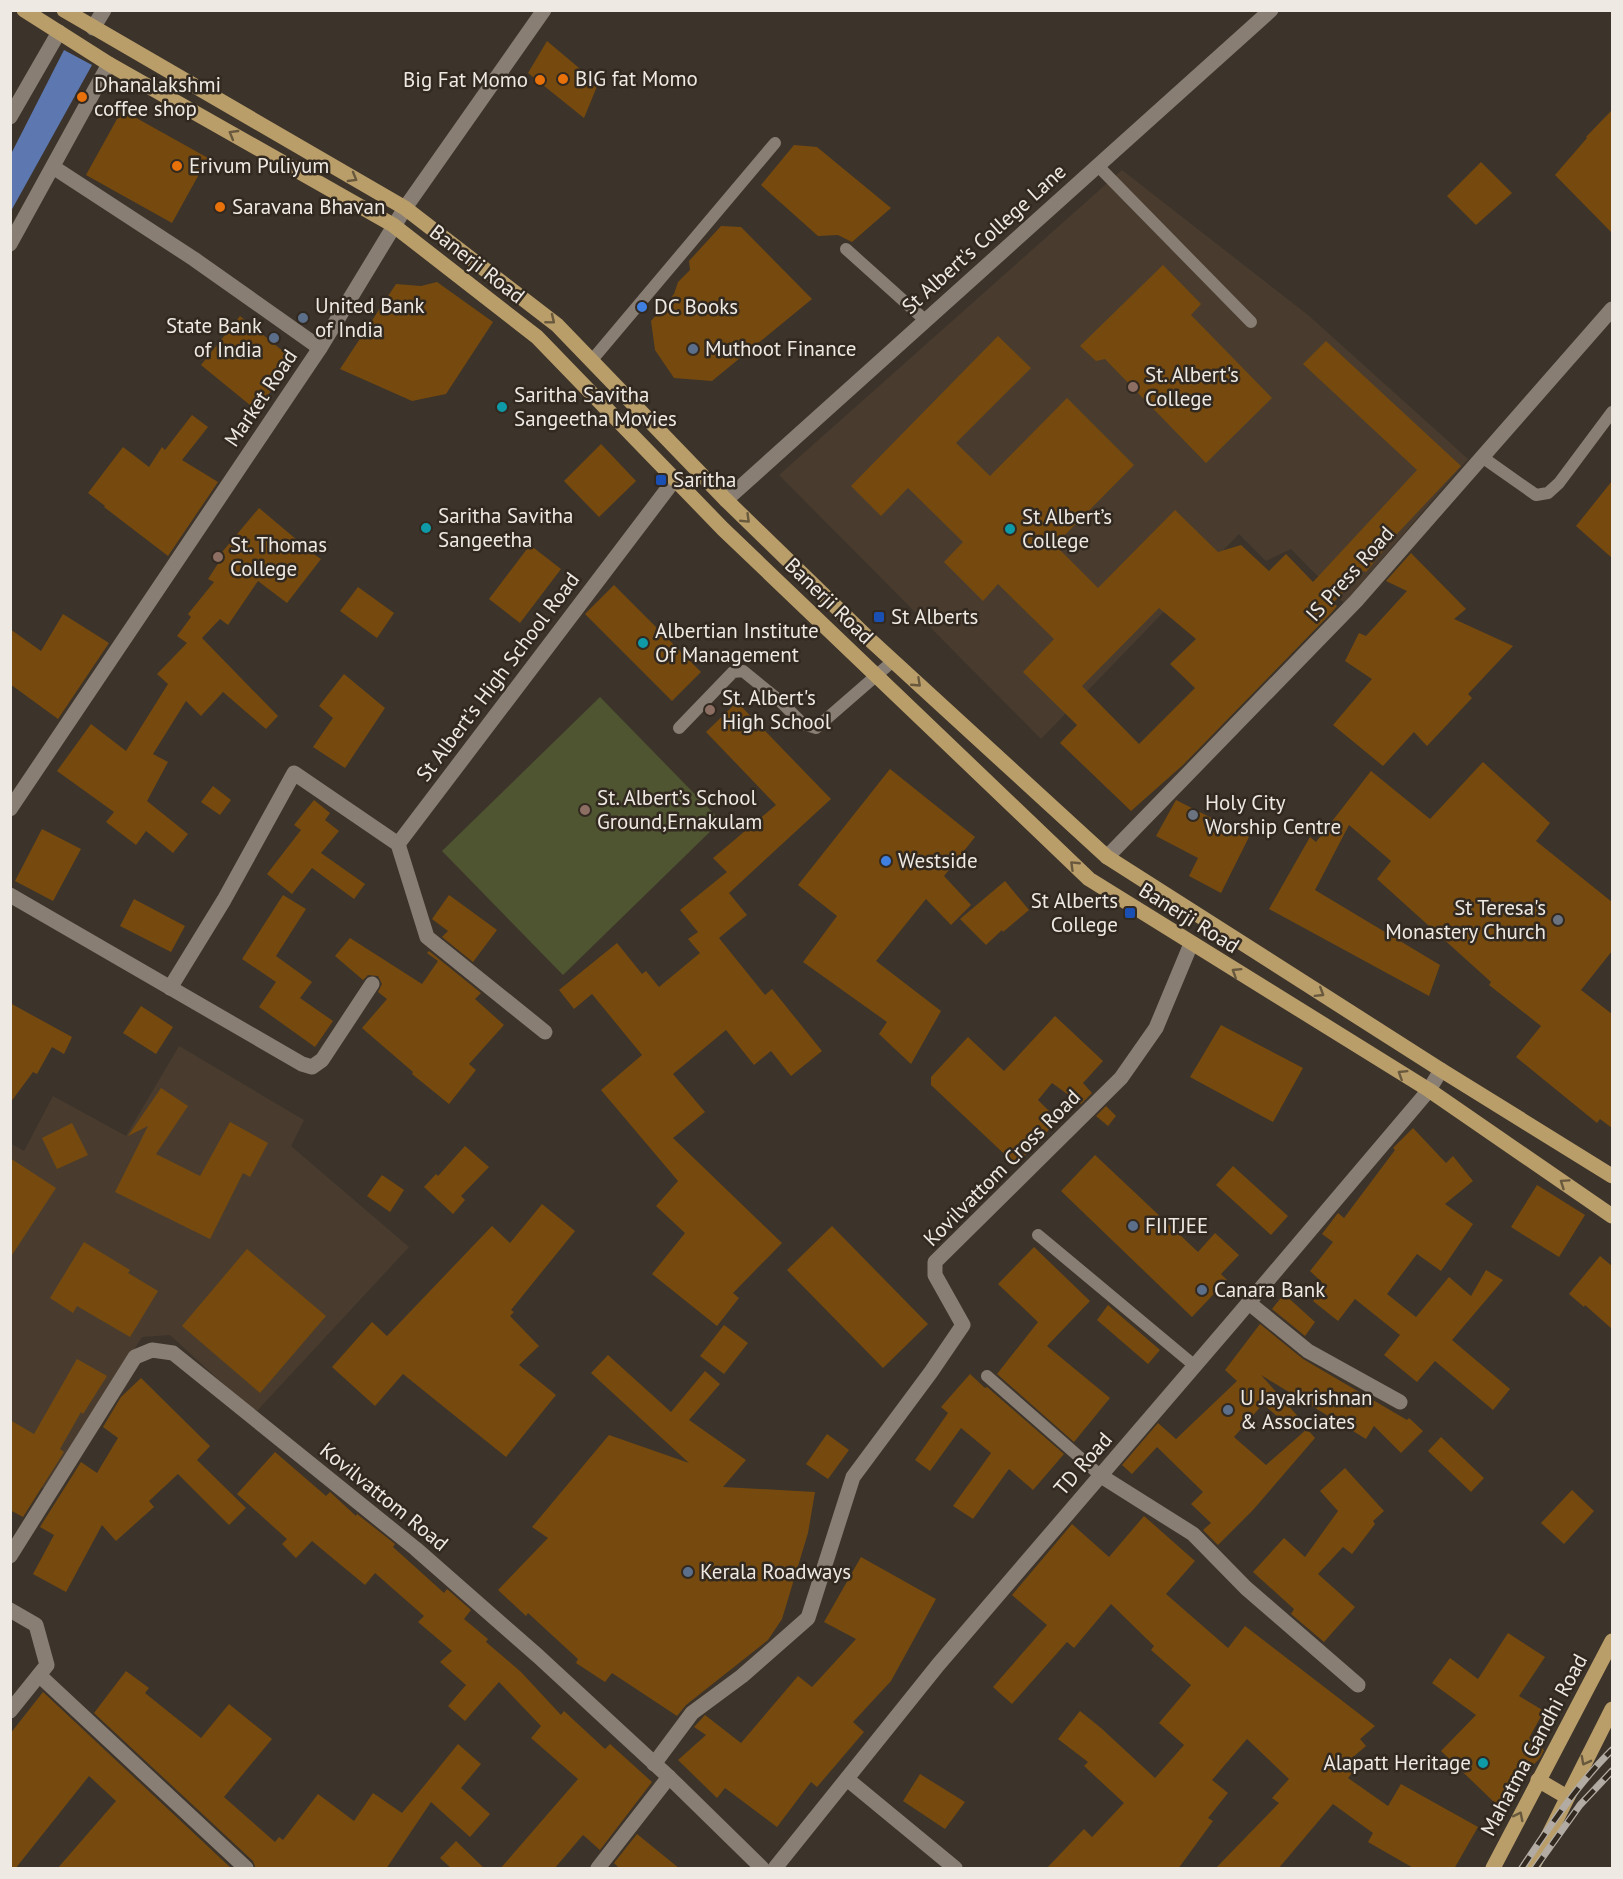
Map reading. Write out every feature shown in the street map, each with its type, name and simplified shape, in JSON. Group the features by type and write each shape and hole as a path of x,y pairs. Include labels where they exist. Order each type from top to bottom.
{"main road":[{"name":"Banerji Road","path":"24,10 109,64 393,225 537,337 723,529 1089,879 1429,1090 1612,1216"},
{"name":"Banerji Road","path":"66,12 405,208 557,325 726,500 893,661 1107,857 1612,1176"},
{"path":"59,32 66,12"},
{"path":"84,47 93,28"},
{"path":"109,64 119,43"},
{"name":"Mahatma Gandhi Road","path":"1493,1869 1612,1641"},
{"path":"1532,1869 1612,1709"},
{"path":"1538,1780 1567,1797"}],"street":[{"path":"93,28 104,10"},
{"name":"Market Road","path":"10,809 320,348 393,225 544,10"},
{"name":"St Albert's College Lane","path":"726,500 1271,10"},
{"path":"10,117 59,32"},
{"path":"10,243 109,64"},
{"path":"53,167 194,259 320,348"},
{"name":"IS Press Road","path":"1107,857 1356,601 1612,309"},
{"name":"St Albert's High School Road","path":"398,844 675,479"},
{"path":"170,988 224,900 294,773 398,844 427,937 545,1032"},
{"path":"10,895 302,1064 312,1067 322,1060 372,984"},
{"name":"Kovilvattom Cross Road","path":"654,1764 692,1713 742,1676 808,1618 853,1477 931,1372 963,1324 935,1275 935,1262 1121,1078 1156,1028 1191,944"},
{"name":"TD Road","path":"775,1869 938,1665 1250,1302 1429,1090 1441,1070"},
{"path":"1250,1302 1308,1351 1400,1402"},
{"name":"Kovilvattom Road","path":"10,1556 135,1357 152,1350 173,1353 416,1548 669,1777 762,1869"},
{"path":"1101,1476 1193,1534 1246,1588 1358,1684"},
{"path":"10,1610 36,1625 47,1665 10,1711"},
{"path":"39,1675 246,1869"},
{"path":"598,1869 669,1777"},
{"path":"847,1779 955,1869"}],"lane":[{"path":"592,360 775,143"},
{"path":"1098,166 1251,322"},
{"path":"846,249 925,320"},
{"path":"1482,458 1536,495 1548,493 1612,412"},
{"path":"679,728 733,672 743,671 780,700 803,724 816,728 893,661"},
{"path":"1038,1234 1195,1366"},
{"path":"987,1376 1101,1476"}],"shaded area":[{"name":"St. Albert's College","path":"1122,170 1308,315 1468,459 1344,603 1291,549 1266,561 1239,534 1041,739 779,475"},
{"path":"179,1046 304,1120 291,1146 409,1247 255,1413 170,1335 142,1337 46,1490 11,1466 10,1143 24,1151 53,1096 126,1136"}],"green space":[{"path":"600,697 721,821 563,975 442,851"}],"water":[{"path":"64,50 92,65 11,211 11,154"}],"building":[{"name":"BIG fat Momo","path":"547,41 598,84 584,118 528,73"},
{"path":"122,110 208,158 172,223 86,175"},
{"path":"1612,110 1612,233 1555,175"},
{"path":"794,145 817,147 891,208 852,242 838,235 818,236 761,185"},
{"path":"1481,162 1512,193 1476,225 1447,196"},
{"path":"721,226 741,227 812,299 712,381 674,378 655,350 651,321 674,294 678,282 690,270 689,261"},
{"path":"1163,265 1201,304 1191,315 1272,398 1206,463 1105,359 1096,361 1080,346"},
{"path":"437,282 493,322 446,394 412,401 340,369 396,284 421,286"},
{"path":"240,316 295,361 256,410 201,365"},
{"path":"998,336 1031,368 956,443 990,476 1067,398 1134,465 1055,545 1098,588 1175,510 1218,552 1241,545 1269,571 1286,554 1313,582 1417,470 1303,364 1326,341 1461,466 1395,536 1366,572 1363,571 1333,603 1337,606 1333,611 1183,765 1131,811 1060,743 1077,725 1023,672 1054,639 998,584 983,601 944,562 963,542 908,488 881,516 851,486","holes":["1159,608 1196,639 1170,664 1195,688 1139,744 1082,686"]},
{"path":"192,415 208,427 182,460 218,482 168,556 88,493 123,447 149,467 162,447 165,450"},
{"path":"601,444 636,481 599,517 564,481"},
{"path":"1612,481 1612,558 1576,526"},
{"path":"259,508 302,546 321,559 287,603 258,581 228,625 220,619 202,638 278,716 266,729 223,692 201,716 186,701 153,754 168,762 147,801 188,834 173,853 146,831 136,845 106,822 114,812 57,771 91,724 126,751 168,684 157,674 187,643 177,636 191,617 188,614 214,582 208,579 221,559 218,557"},
{"path":"530,545 561,569 520,623 489,599"},
{"path":"1411,553 1466,609 1454,619 1513,646 1468,694 1472,698 1427,746 1414,732 1383,766 1333,725 1372,679 1345,661 1359,633 1366,636 1407,591 1386,581"},
{"name":"Albertian Institute Of Management","path":"614,585 701,672 672,701 585,614"},
{"path":"358,587 394,613 377,638 340,611"},
{"path":"63,614 109,643 58,719 10,684 10,629 41,651"},
{"path":"344,674 385,708 345,768 313,747 333,718 319,706"},
{"path":"737,702 831,799 729,893 747,915 719,938 765,995 772,989 822,1051 791,1076 771,1051 754,1065 726,1030 673,1074 705,1112 673,1138 782,1243 733,1293 739,1298 717,1326 652,1274 685,1233 656,1206 678,1181 601,1090 642,1055 592,994 574,1009 559,990 617,943 642,974 646,971 659,987 700,953 688,939 698,932 680,910 727,872 713,858 776,805 706,732"},
{"path":"1483,762 1550,823 1536,841 1612,902 1612,951 1581,990 1612,1014 1612,1128 1600,1119 1597,1123 1516,1057 1541,1026 1489,985 1491,982 1377,879 1391,861 1349,825 1315,890 1440,965 1429,996 1269,909 1310,837 1316,842 1371,771 1430,819"},
{"name":"Westside","path":"890,769 975,837 944,876 971,905 951,925 926,899 876,961 941,1011 911,1064 879,1034 887,1022 803,962 837,916 798,885"},
{"path":"213,786 231,800 220,815 201,802"},
{"path":"314,800 330,813 325,820 339,831 321,853 365,884 354,899 312,868 292,894 267,874 301,830 294,825"},
{"path":"1176,800 1249,837 1221,893 1189,876 1198,858 1156,836"},
{"path":"42,829 81,849 53,901 15,881"},
{"path":"1005,881 1029,910 986,945 960,919"},
{"path":"283,895 306,909 276,956 312,982 300,998 333,1021 315,1047 259,1007 276,982 242,959"},
{"path":"449,895 497,930 473,962 442,937 448,931 432,919"},
{"path":"134,899 185,926 171,952 120,926"},
{"path":"350,938 422,984 438,961 427,953 429,951 481,993 475,999 504,1025 469,1064 476,1070 449,1104 362,1028 387,999 378,992 382,984 378,976 368,975 363,980 335,956"},
{"path":"10,1003 72,1037 64,1054 52,1047 37,1074 33,1072 10,1103"},
{"path":"141,1006 173,1027 156,1054 123,1033"},
{"path":"1055,1016 1103,1061 1083,1083 1092,1093 1081,1104 1052,1083 1038,1100 1058,1120 1016,1165 931,1085 931,1077 968,1037 1004,1071"},
{"path":"1221,1025 1303,1068 1273,1122 1190,1077"},
{"path":"161,1088 188,1106 156,1154 200,1176 230,1122 268,1143 250,1177 243,1173 210,1239 115,1192 148,1126 128,1136"},
{"path":"1106,1106 1116,1116 1108,1126 1096,1116"},
{"path":"72,1123 88,1155 57,1169 42,1138"},
{"path":"1413,1128 1446,1163 1453,1156 1473,1181 1445,1204 1473,1224 1441,1271 1417,1254 1387,1294 1416,1317 1449,1277 1471,1296 1486,1270 1503,1280 1452,1340 1510,1389 1493,1410 1435,1361 1417,1382 1384,1355 1400,1335 1355,1299 1338,1321 1313,1301 1326,1286 1310,1271 1333,1242 1322,1234 1338,1213 1344,1218 1395,1150 1393,1148"},
{"path":"465,1146 489,1167 461,1196 465,1200 453,1214 424,1187 436,1174 438,1176"},
{"path":"1095,1155 1198,1252 1215,1233 1239,1255 1221,1274 1227,1280 1192,1317 1061,1191"},
{"path":"10,1158 56,1188 10,1258"},
{"path":"1233,1166 1288,1216 1271,1235 1216,1185"},
{"path":"382,1175 404,1190 390,1212 367,1196"},
{"path":"1537,1185 1585,1215 1559,1257 1511,1227"},
{"path":"542,1204 575,1231 511,1310 514,1312 510,1316 539,1346 519,1365 556,1395 506,1457 403,1374 375,1406 332,1367 372,1322 387,1336 492,1226 510,1243"},
{"path":"832,1226 928,1324 883,1368 787,1270"},
{"path":"84,1242 130,1270 128,1273 158,1291 130,1337 77,1306 73,1313 50,1298"},
{"path":"1034,1247 1090,1301 1047,1346 1110,1398 1074,1442 997,1374 1038,1322 998,1284"},
{"path":"247,1249 326,1316 260,1393 182,1326"},
{"path":"1600,1256 1612,1266 1612,1329 1569,1294"},
{"path":"1284,1294 1315,1322 1305,1336 1272,1309"},
{"path":"1108,1305 1160,1350 1148,1364 1097,1320"},
{"path":"1260,1324 1303,1359 1407,1420 1409,1418 1423,1431 1401,1453 1374,1426 1366,1439 1261,1375 1302,1421 1293,1430 1263,1404 1234,1437 1266,1465 1307,1429 1315,1438 1253,1510 1218,1545 1203,1530 1211,1523 1191,1504 1203,1492 1157,1447 1132,1474 1122,1465 1158,1423 1176,1439 1237,1381 1225,1370"},
{"path":"724,1325 748,1343 724,1374 700,1356"},
{"name":"Kerala Roadways","path":"608,1355 671,1412 705,1371 720,1384 689,1420 746,1460 723,1487 815,1492 808,1533 782,1619 768,1640 686,1705 677,1716 612,1673 605,1682 576,1663 578,1659 528,1613 526,1616 498,1590 548,1538 532,1527 609,1435 689,1463 591,1373"},
{"path":"77,1359 107,1376 83,1414 81,1412 60,1449 64,1452 23,1517 10,1510 10,1420 34,1434"},
{"path":"970,1374 1064,1454 1033,1490 1009,1469 973,1519 953,1506 991,1453 961,1428 930,1471 915,1460 948,1413 941,1407"},
{"path":"141,1378 210,1446 197,1460 246,1508 229,1525 178,1474 149,1501 154,1507 116,1541 102,1525 66,1592 33,1574 54,1535 40,1527 81,1462 97,1473 118,1438 103,1427 121,1397"},
{"path":"827,1434 849,1450 828,1479 806,1464"},
{"path":"1441,1437 1484,1478 1471,1492 1428,1451"},
{"path":"275,1452 326,1496 330,1492 356,1516 357,1514 395,1544 393,1547 444,1593 447,1589 471,1610 464,1619 488,1639 486,1642 521,1672 561,1715 564,1711 605,1749 610,1744 652,1782 600,1850 583,1835 554,1869 500,1869 578,1779 531,1738 541,1726 499,1682 465,1721 448,1706 466,1685 440,1662 452,1651 418,1622 424,1616 375,1573 365,1585 312,1541 296,1558 282,1544 287,1539 237,1494"},
{"path":"1345,1468 1384,1511 1373,1521 1375,1524 1352,1554 1343,1547 1318,1574 1355,1607 1324,1642 1291,1614 1294,1609 1253,1572 1284,1538 1305,1557 1338,1511 1320,1491"},
{"path":"1572,1490 1594,1511 1564,1544 1541,1523"},
{"path":"1144,1516 1195,1561 1166,1594 1228,1648 1245,1626 1375,1726 1360,1739 1366,1746 1346,1763 1354,1771 1348,1778 1388,1806 1401,1784 1478,1827 1454,1869 1415,1869 1368,1842 1373,1833 1333,1804 1278,1869 1215,1869 1279,1803 1272,1798 1289,1779 1247,1739 1212,1780 1228,1793 1208,1818 1213,1821 1178,1869 1046,1869 1084,1829 1092,1837 1124,1803 1084,1766 1088,1762 1058,1739 1080,1711 1155,1778 1184,1745 1159,1723 1191,1685 1151,1650 1154,1646 1111,1604 1074,1648 1067,1642 1012,1704 993,1687 1047,1625 1012,1595 1072,1524 1109,1557"},
{"path":"861,1557 936,1599 891,1681 853,1722 864,1732 817,1787 811,1782 777,1827 725,1788 717,1798 678,1760 706,1735 694,1727 705,1715 741,1743 798,1676 812,1687 856,1639 824,1622"},
{"path":"1508,1633 1545,1657 1519,1696 1544,1711 1529,1738 1544,1750 1540,1758 1496,1804 1441,1751 1476,1715 1432,1683 1450,1658 1478,1679"},
{"path":"126,1671 149,1688 145,1693 201,1738 229,1704 272,1739 224,1797 275,1842 279,1837 283,1840 318,1794 354,1821 373,1793 402,1813 458,1744 481,1764 461,1788 490,1814 470,1837 431,1802 386,1869 256,1869 253,1861 94,1713"},
{"path":"43,1692 232,1869 57,1869 116,1801 89,1776 15,1869 10,1869 10,1734"},
{"path":"920,1774 965,1802 945,1829 903,1801"},
{"path":"637,1834 680,1869 620,1869 614,1863"},
{"path":"456,1841 485,1869 452,1869 440,1858"}],"railway":[{"path":"1522,1868 1576,1791 1612,1750"},
{"path":"1535,1868 1580,1805 1612,1771"}],"place":[{"name":"BIG fat Momo","path":"563,79"},
{"name":"Big Fat Momo","path":"540,80"},
{"name":"Dhanalakshmi coffee shop","path":"82,97"},
{"name":"Erivum Puliyum","path":"177,166"},
{"name":"Saravana Bhavan","path":"220,207"},
{"name":"DC Books","path":"642,307"},
{"name":"United Bank of India","path":"303,318"},
{"name":"State Bank of India","path":"274,338"},
{"name":"Muthoot Finance","path":"693,349"},
{"name":"St. Albert's College","path":"1133,387"},
{"name":"Saritha Savitha Sangeetha Movies","path":"502,407"},
{"name":"Saritha","path":"661,480"},
{"name":"Saritha Savitha Sangeetha","path":"426,528"},
{"name":"St Albert’s College","path":"1010,529"},
{"name":"St. Thomas College","path":"218,557"},
{"name":"St Alberts","path":"879,617"},
{"name":"Albertian Institute Of Management","path":"643,643"},
{"name":"St. Albert's High School","path":"710,710"},
{"name":"St. Albert’s School Ground,Ernakulam","path":"585,810"},
{"name":"Holy City Worship Centre","path":"1193,815"},
{"name":"Westside","path":"886,861"},
{"name":"St Alberts College","path":"1130,913"},
{"name":"St Teresa's Monastery Church","path":"1558,920"},
{"name":"FIITJEE","path":"1133,1226"},
{"name":"Canara Bank","path":"1202,1290"},
{"name":"U Jayakrishnan & Associates","path":"1228,1410"},
{"name":"Kerala Roadways","path":"688,1572"},
{"name":"Alapatt Heritage","path":"1483,1763"}]}
